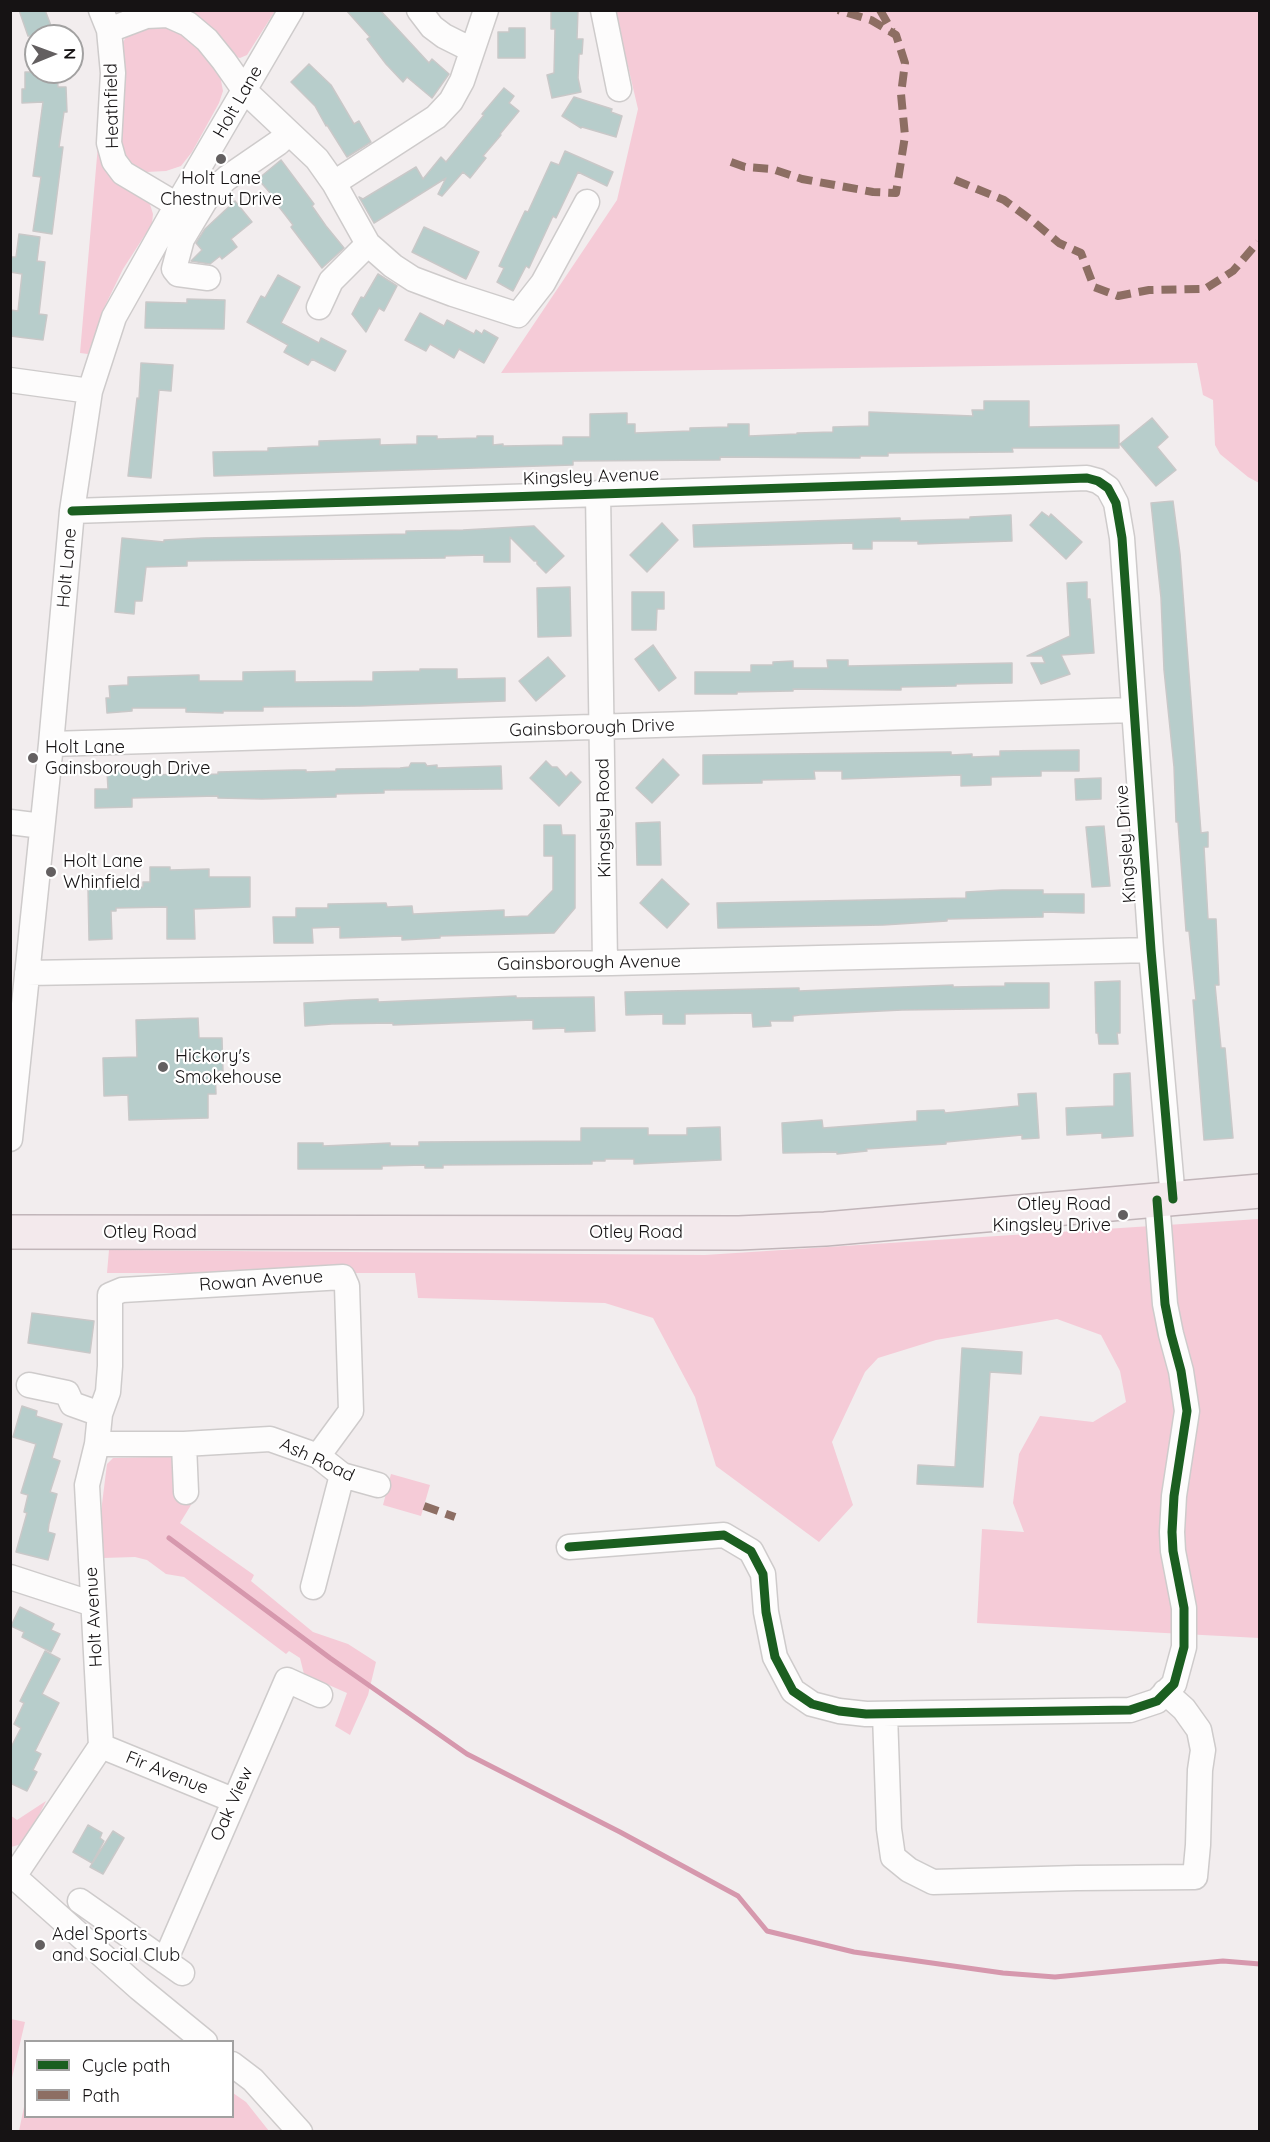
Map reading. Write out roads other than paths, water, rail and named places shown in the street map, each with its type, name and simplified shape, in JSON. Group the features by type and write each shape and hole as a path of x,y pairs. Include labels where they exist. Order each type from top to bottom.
{"highway":[{"name":"Otley Road","path":"10,1232 739,1233 825,1229 1260,1191"}],"street":[{"name":"Holt Lane","path":"10,1139 51,744 72,511 90,391 114,317 291,10"},
{"path":"419,10 432,27 444,36 472,50"},
{"path":"334,183 436,117 451,101 462,81 486,10"},
{"path":"603,10 618,89"},
{"path":"105,20 168,15 188,24 207,40 245,91 317,159 334,183 368,244 393,266 413,279 518,315 543,283 587,202"},
{"name":"Heathfield","path":"105,20 113,73 109,143 114,161 123,173 177,205"},
{"path":"207,278 178,274 174,269 182,239 209,194 227,178 279,143 289,132"},
{"path":"319,307 331,281 368,244"},
{"path":"10,380 90,391"},
{"name":"Kingsley Avenue","path":"72,511 1087,478 1098,481 1108,488"},
{"name":"Kingsley Drive","path":"1108,488 1116,503 1122,538 1151,950 1165,1200 1165,1304 1181,1371 1187,1411 1174,1496 1172,1532 1173,1551 1184,1608 1184,1647 1174,1684 1165,1692"},
{"name":"Kingsley Road","path":"598,493 605,963"},
{"name":"Gainsborough Drive","path":"51,744 1133,710"},
{"path":"10,822 42,826"},
{"name":"Gainsborough Avenue","path":"27,973 605,963 1151,950"},
{"name":"Rowan Avenue","path":"100,1414 108,1392 111,1366 110,1295 122,1290 344,1277 347,1286 351,1411 318,1456"},
{"path":"29,1385 67,1393 72,1404 100,1414"},
{"name":"Holt Avenue","path":"100,1414 97,1444 87,1485 101,1746"},
{"name":"Ash Road","path":"97,1444 184,1444 270,1439 318,1456 342,1475 378,1485"},
{"path":"184,1444 186,1492"},
{"path":"313,1587 342,1475"},
{"path":"569,1547 724,1535 751,1551 763,1574 766,1612 775,1657 793,1691 812,1704 839,1711 885,1714 1130,1710 1157,1701 1165,1692 1184,1709 1199,1730 1203,1750 1195,1877 933,1882 909,1870 893,1857 889,1829 885,1714"},
{"path":"10,1577 93,1604"},
{"name":"Oak View","path":"80,1901 173,1967 233,1800 287,1680 320,1695"},
{"path":"101,1746 12,1875 139,1988 203,2040"},
{"name":"Fir Avenue","path":"101,1746 233,1800"},
{"path":"234,2066 253,2080 300,2132"}],"waterway":[{"path":"169,1538 330,1658 467,1754 620,1832 738,1896 767,1931 854,1952 1003,1973 1055,1977 1223,1961 1260,1964"}],"place":[{"name":"Holt Lane Chestnut Drive","path":"221,159"},
{"name":"Holt Lane Gainsborough Drive","path":"33,758"},
{"name":"Holt Lane Whinfield","path":"51,872"},
{"name":"Hickory's Smokehouse","path":"163,1067"},
{"name":"Otley Road Kingsley Drive","path":"1123,1215"},
{"name":"Adel Sports and Social Club","path":"40,1945"}]}
